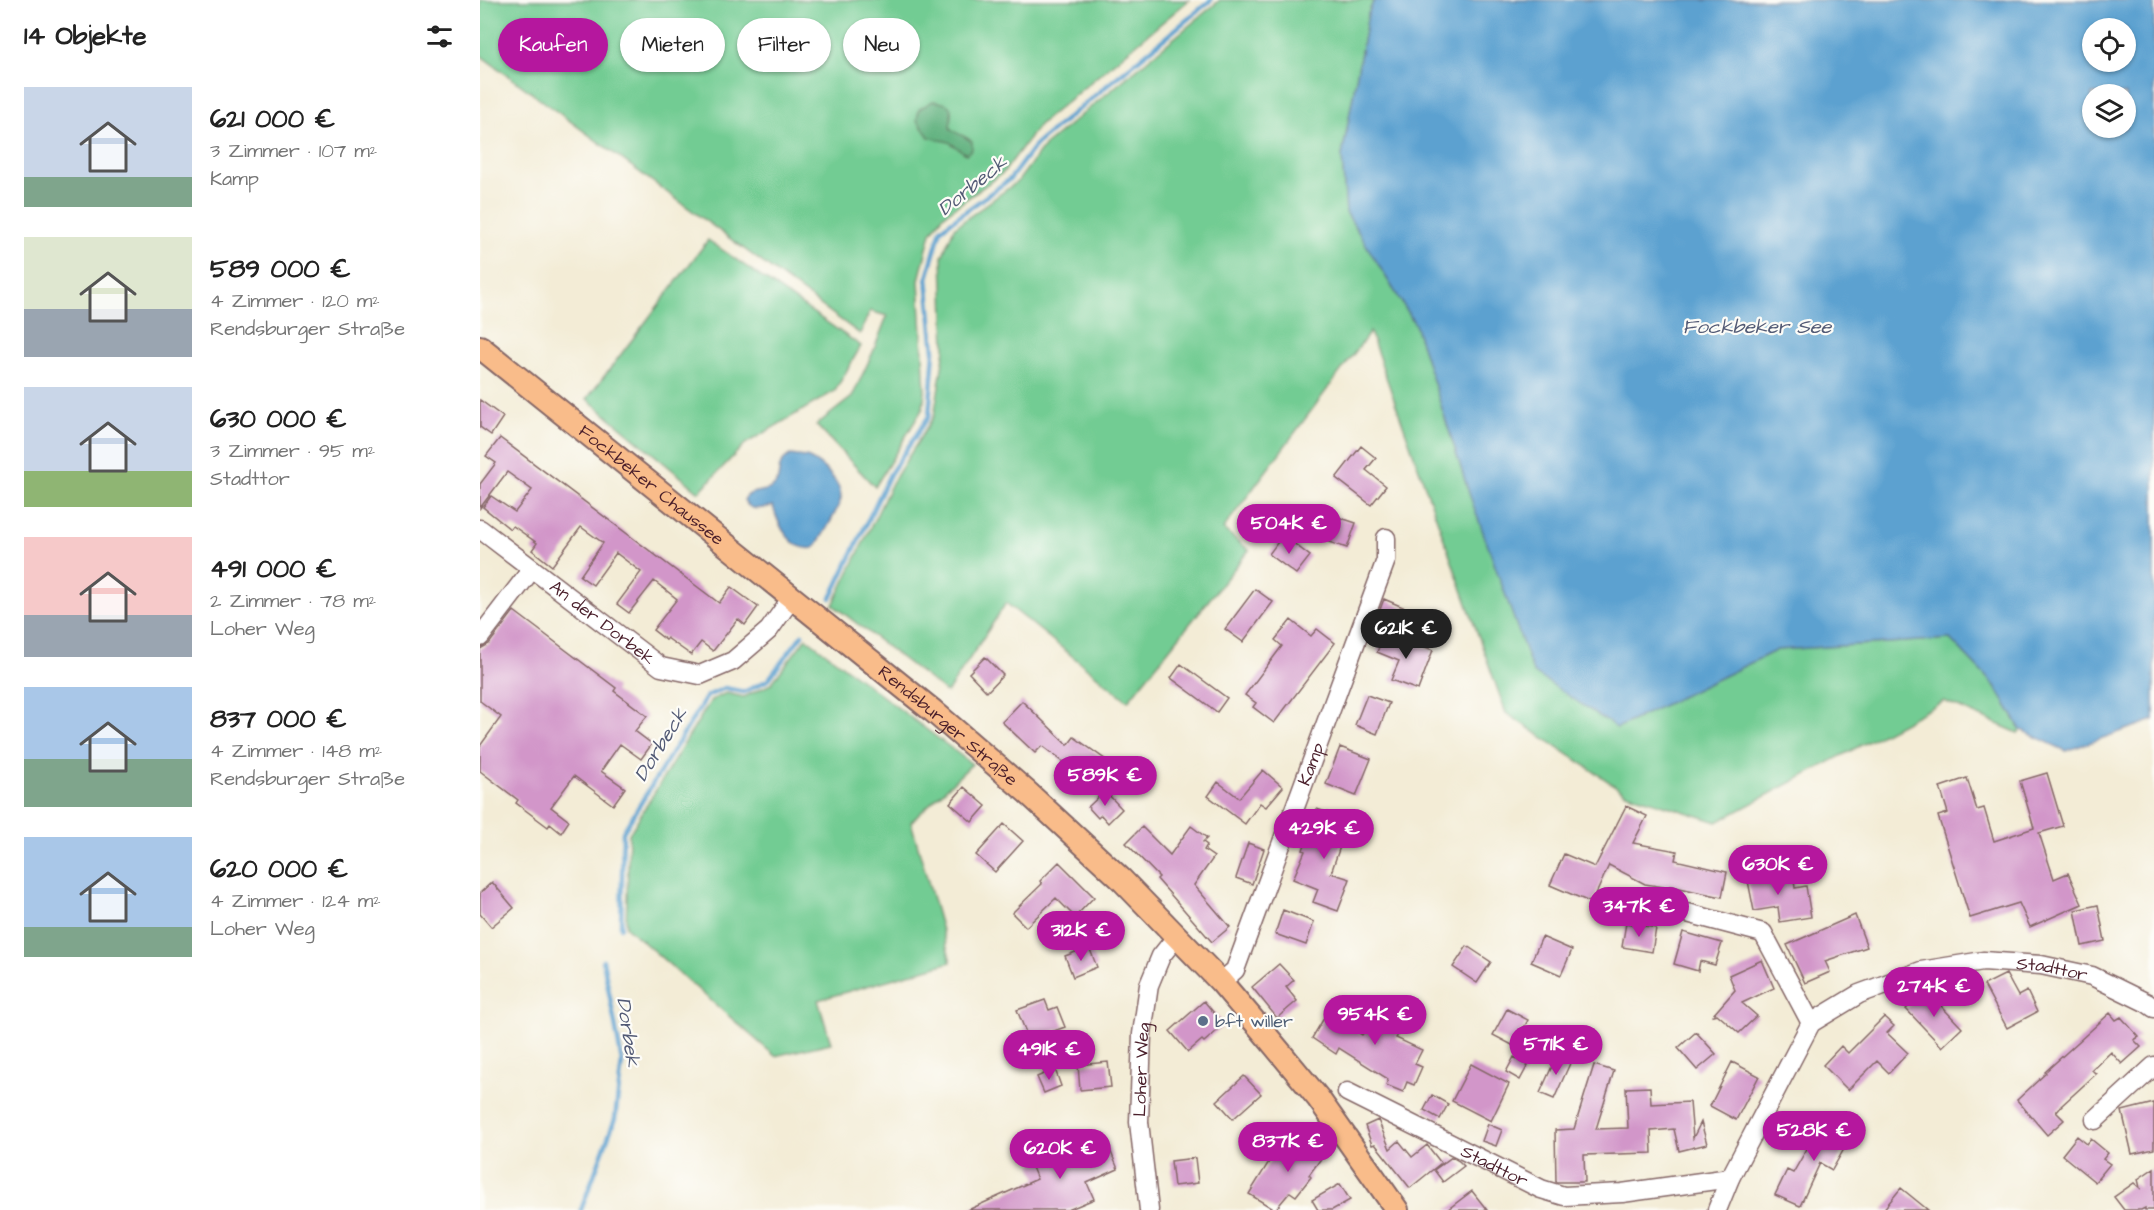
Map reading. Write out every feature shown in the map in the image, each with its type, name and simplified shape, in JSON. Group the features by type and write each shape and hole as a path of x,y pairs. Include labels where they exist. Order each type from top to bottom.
{"main road":[{"name":"Fockbeker Chaussee","path":"480,347 824,625"},
{"name":"Rendsburger Straße","path":"824,625 933,711 1028,793 1121,879 1177,936 1221,982 1318,1098 1396,1210"}],"street":[{"name":"An der Dorbek","path":"480,530 661,667 700,675 733,661 769,630 791,599"},
{"name":"Kamp","path":"1221,982 1235,970 1386,560 1386,538"},
{"name":"An der Dorbek","path":"480,637 532,569"},
{"path":"1642,901 1763,933 1811,1023 1730,1178 1717,1210"},
{"name":"Loher Weg","path":"1149,1210 1139,1122 1142,1034 1149,985 1161,956 1177,936"},
{"name":"Stadttor","path":"1811,1023 1858,994 1921,971 1983,961 2041,964 2092,976 2154,1008"},
{"path":"2095,1120 2154,1066"},
{"name":"Stadttor","path":"1347,1092 1541,1189 1564,1196 1622,1193 1730,1178"}],"green space":[{"path":"480,0 1189,0 1039,125 1004,172 943,216 931,233 919,280 925,392 923,408 875,487 816,425 852,397 887,316 870,311 860,334 503,72 608,72 608,18 498,18 498,68 480,55"},
{"path":"1220,0 1374,0 1368,14 1342,156 1346,212 1415,324 1470,496 1617,728 1777,650 1950,639 1995,686 2021,730 2018,733 1944,701 1717,822 1626,793 1506,713 1370,332 1223,529 1249,550 1128,701 1006,603 947,693 833,605 892,483 934,416 945,349 942,257 954,228 1018,181 1045,145"},
{"path":"933,101 949,106 951,109 950,128 972,142 972,149 966,154 949,142 929,137 917,120 919,109"},
{"path":"708,240 861,346 835,391 745,444 699,492 587,399"},
{"path":"806,638 972,764 911,822 951,962 818,1000 831,1043 775,1056 626,927 629,834 711,700 726,693 744,697 771,684"}],"water":[{"name":"Fockbeker See","path":"1374,0 2154,0 2154,720 2066,751 2021,730 1995,686 1950,639 1777,650 1617,728 1533,672 1470,496 1415,324 1346,212 1342,156 1368,14"},
{"path":"790,455 809,458 819,465 830,474 840,491 838,507 814,548 799,546 787,536 778,521 773,506 753,508 744,500 755,492 767,490 775,485 782,463"}],"building":[{"path":"480,400 503,417 491,435 480,427"},
{"path":"500,438 719,603 731,587 758,607 745,625 738,619 713,651 701,642 691,655 653,630 677,599 654,581 629,613 617,604 641,572 616,553 593,585 580,576 603,543 581,527 552,566 532,550 537,543 513,526 510,529 483,507 491,496 515,512 532,490 507,472 480,508 480,484 496,463 486,456"},
{"path":"1361,446 1376,458 1366,470 1386,486 1371,505 1336,478"},
{"path":"1329,514 1356,523 1347,548 1320,539"},
{"path":"1283,535 1310,556 1296,574 1269,554"},
{"path":"1255,589 1273,602 1243,642 1225,629"},
{"path":"1384,599 1405,608 1395,631 1375,623"},
{"path":"514,611 616,688 614,691 647,716 635,731 652,744 641,759 620,744 601,771 625,788 613,805 574,776 551,807 569,821 561,833 550,824 548,827 516,803 518,800 480,771 480,746 501,717 480,701 480,649 489,644"},
{"path":"1291,620 1311,636 1317,629 1335,643 1274,723 1253,707 1256,703 1245,695 1282,646 1275,640"},
{"path":"1385,632 1433,650 1418,690 1391,680 1399,661 1377,652"},
{"path":"985,657 1003,675 987,692 969,673"},
{"path":"1181,664 1227,698 1217,712 1171,678"},
{"path":"1367,695 1389,703 1377,734 1355,725"},
{"path":"1022,701 1068,745 1074,737 1106,760 1090,782 1042,746 1035,753 1002,722"},
{"path":"1340,747 1371,759 1356,796 1326,784"},
{"path":"1263,770 1283,787 1266,807 1260,803 1245,824 1208,796 1218,782 1239,798"},
{"path":"2047,773 2063,826 2039,833 2054,879 2068,873 2082,904 2030,927 2019,903 1970,918 1938,816 1948,813 1940,787 1967,778 1977,810 1984,808 1994,841 2034,828 2020,781"},
{"path":"964,787 986,806 972,822 950,803"},
{"path":"1105,791 1122,809 1108,823 1101,815 1098,818 1088,807"},
{"path":"1626,806 1647,816 1633,843 1677,851 1675,860 1727,872 1722,897 1670,886 1670,888 1645,884 1609,865 1592,903 1550,885 1564,854 1595,867"},
{"path":"1317,809 1349,820 1331,873 1350,879 1338,911 1313,902 1318,889 1293,879 1305,851 1303,850"},
{"path":"1004,824 1023,841 995,872 976,855"},
{"path":"1191,826 1207,838 1203,842 1207,845 1204,850 1214,857 1194,885 1230,927 1212,942 1157,879 1159,877 1126,843 1142,827 1170,855"},
{"path":"1248,843 1264,849 1252,884 1236,878"},
{"path":"1059,862 1094,897 1075,917 1056,898 1026,927 1012,913 1042,884 1040,881"},
{"path":"1764,868 1765,875 1775,873 1777,883 1794,880 1795,888 1806,886 1811,917 1780,922 1778,907 1754,911 1746,871"},
{"path":"492,882 514,908 491,927 480,914 480,893"},
{"path":"2098,905 2105,941 2082,946 2075,910"},
{"path":"1283,910 1314,922 1306,945 1275,934"},
{"path":"1855,915 1867,947 1825,961 1830,972 1805,983 1787,945"},
{"path":"1626,923 1656,928 1652,952 1622,947"},
{"path":"1683,932 1722,943 1715,965 1700,961 1698,971 1674,964"},
{"path":"1542,937 1572,950 1561,975 1531,962"},
{"path":"1467,946 1491,962 1477,983 1453,967"},
{"path":"1089,947 1097,967 1073,977 1065,956"},
{"path":"1762,960 1774,988 1742,1003 1757,1016 1739,1033 1717,1014 1713,1015 1735,990 1729,975"},
{"path":"1279,964 1294,980 1286,987 1297,1001 1277,1018 1252,987"},
{"path":"2006,974 2018,996 2027,991 2037,1012 2007,1028 1984,985"},
{"path":"1926,990 1962,1028 1942,1047 1906,1009"},
{"path":"1045,1000 1049,1010 1057,1007 1065,1027 1029,1040 1017,1010"},
{"path":"1204,1001 1224,1025 1188,1052 1170,1031"},
{"path":"1383,1001 1408,1018 1396,1038 1422,1050 1415,1064 1422,1067 1414,1085 1407,1082 1403,1092 1386,1085 1388,1079 1339,1048 1336,1054 1312,1038 1327,1013 1362,1035"},
{"path":"1507,1009 1528,1020 1514,1046 1493,1035"},
{"path":"2110,1013 2116,1020 2121,1017 2139,1037 2134,1040 2141,1047 2122,1064 2111,1052 2092,1070 2096,1074 2056,1112 2064,1120 2047,1135 2017,1100"},
{"path":"1884,1017 1894,1026 1887,1033 1908,1053 1889,1073 1877,1061 1848,1090 1823,1065 1841,1046 1848,1053"},
{"path":"1696,1032 1716,1054 1697,1070 1678,1048"},
{"path":"1558,1053 1572,1059 1554,1099 1540,1093"},
{"path":"1514,1057 1528,1065 1520,1080 1506,1072"},
{"path":"1108,1062 1111,1087 1080,1090 1078,1065"},
{"path":"1732,1062 1759,1076 1736,1120 1710,1106"},
{"path":"1471,1064 1509,1084 1491,1121 1452,1101"},
{"path":"1594,1065 1614,1071 1596,1129 1628,1128 1626,1088 1650,1087 1651,1104 1690,1102 1693,1138 1701,1122 1707,1144 1679,1151 1674,1129 1651,1131 1652,1153 1584,1155 1585,1182 1556,1182 1555,1130 1574,1129"},
{"path":"1055,1069 1061,1086 1044,1093 1037,1077"},
{"path":"1244,1076 1261,1094 1233,1119 1217,1101"},
{"path":"1432,1095 1448,1104 1440,1119 1424,1110"},
{"path":"2154,1103 2154,1149 2132,1154 2122,1111"},
{"path":"1824,1119 1852,1135 1832,1170 1820,1163 1800,1206 1775,1195 1787,1170 1793,1173"},
{"path":"1378,1120 1390,1149 1399,1141 1412,1157 1427,1145 1441,1163 1410,1188 1375,1144 1372,1145 1365,1126"},
{"path":"1488,1124 1502,1130 1496,1146 1482,1141"},
{"path":"1103,1133 1118,1169 1087,1183 1094,1199 1068,1210 968,1210 1037,1179 1031,1165 1084,1142 1086,1145 1085,1141"},
{"path":"1308,1133 1328,1149 1296,1196 1290,1192 1275,1210 1249,1194 1275,1152 1287,1159"},
{"path":"2077,1136 2087,1144 2091,1139 2108,1153 2103,1159 2110,1164 2095,1182 2062,1155"},
{"path":"1452,1157 1464,1166 1443,1182 1434,1170"},
{"path":"1195,1158 1198,1183 1174,1186 1171,1161"},
{"path":"2154,1168 2154,1210 2145,1210 2145,1208 2124,1210 2114,1197 2134,1183 2140,1188 2138,1179"},
{"path":"1340,1184 1350,1200 1332,1210 1318,1210 1312,1200"},
{"path":"1901,1188 1928,1210 1883,1210"},
{"path":"1472,1191 1487,1210 1447,1210"}],"waterway":[{"name":"Dorbeck","path":"831,598 890,474 929,416 934,351 927,278 941,229 1010,179 1036,144 1211,0"},
{"name":"Dorbeck","path":"621,927 623,832 707,696 725,688 744,692 768,680 802,635"},
{"name":"Dorbek","path":"581,1210 615,1119 622,1062 603,960"}],"place":[{"name":"bft willer","path":"1203,1021"}]}
